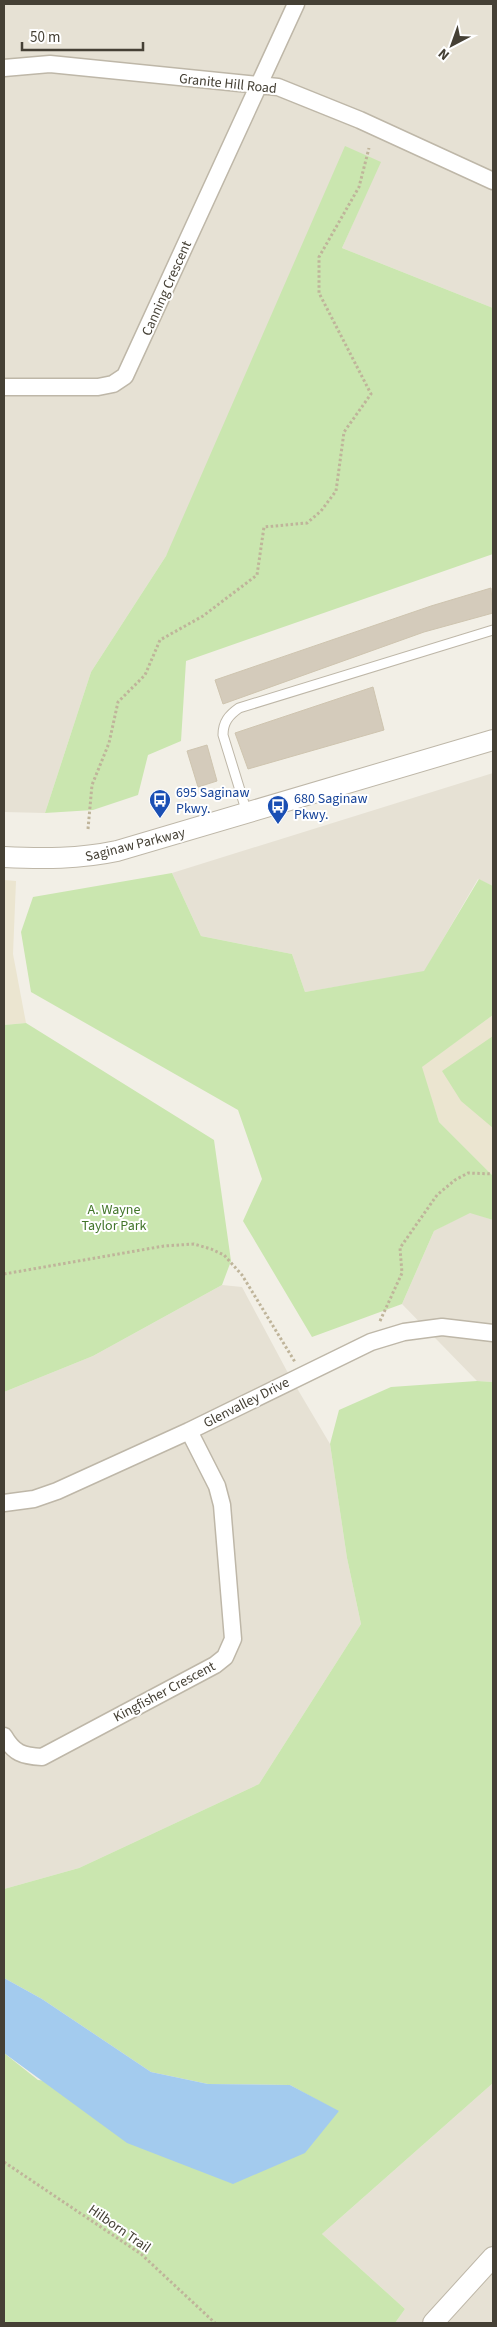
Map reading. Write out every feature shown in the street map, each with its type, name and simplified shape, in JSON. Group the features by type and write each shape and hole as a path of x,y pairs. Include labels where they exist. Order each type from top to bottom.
{"street":[{"name":"Canning Crescent","path":"4,388 98,387 113,384 125,376 257,85 296,4"},
{"name":"Granite Hill Road","path":"4,68 50,64 278,87 360,120 493,179"},
{"name":"Saginaw Parkway","path":"4,858 55,860 85,858 117,851 493,740"},
{"name":"Glenvalley Drive","path":"4,1503 34,1499 57,1491 189,1431 371,1342 404,1332 442,1327 493,1333"},
{"name":"Kingfisher Crescent","path":"4,1736 11,1748 18,1753 42,1757 215,1664 230,1649 233,1639 222,1505 217,1486 189,1431"},
{"path":"433,2323 493,2257"}],"lane":[{"path":"247,813 223,735 223,726 230,714 239,708 493,630"}],"path":[{"path":"88,829 92,785 109,743 118,702 145,675 160,640 203,616 257,575 264,527 307,523 321,511 336,491 344,432 371,394 319,293 319,257 359,186 369,148"},
{"path":"380,1321 402,1273 400,1248 437,1195 455,1180 468,1174 493,1174"},
{"path":"4,1274 164,1246 194,1244 211,1249 224,1255 242,1275 298,1367"},
{"name":"Hilborn Trail","path":"4,2162 141,2254 215,2323"}],"shaded area":[{"path":"4,4 493,4 493,308 342,248 380,162 166,556 91,672 45,813 4,812"},
{"path":"493,773 493,886 478,879 424,972 305,992 292,954 201,936 172,873"},
{"path":"4,880 16,881 13,954 26,1023 4,1025"},
{"path":"493,1015 493,1176 439,1122 421,1067"},
{"path":"470,1212 493,1220 493,1382 477,1381 402,1304 434,1231"},
{"path":"222,1285 242,1287 288,1373 330,1444 347,1558 361,1624 259,1784 79,1868 4,1889 4,1392 93,1356"},
{"path":"493,2083 493,2323 395,2323 405,2309 322,2234"}],"green space":[{"path":"345,146 381,162 342,248 493,308 493,554 186,661 181,741 148,755 138,795 93,810 45,813 91,672 166,556"},
{"path":"172,873 201,936 292,954 305,992 424,971 479,879 493,886 493,1015 422,1067 439,1122 493,1176 493,1220 470,1213 434,1231 402,1304 312,1337 243,1221 262,1179 238,1110 31,992 21,932 33,897"},
{"name":"A. Wayne Taylor Park","path":"26,1023 214,1140 231,1261 222,1285 93,1356 4,1392 4,1025"},
{"path":"493,1036 493,1128 461,1101 442,1071"},
{"path":"477,1381 493,1382 493,2083 322,2234 405,2309 395,2323 4,2323 4,2053 38,2080 339,2112 290,2085 208,2084 151,2072 42,1999 4,1978 4,1889 79,1868 259,1784 361,1624 347,1558 330,1444 339,1410 391,1387"}],"water":[{"path":"4,1978 42,1999 151,2072 208,2084 290,2085 339,2111 305,2153 233,2184 127,2143 4,2053"}],"building":[{"path":"491,588 493,613 424,632 223,704 215,680 431,606"},
{"path":"373,687 384,730 248,769 235,733"},
{"path":"207,745 217,781 198,787 187,751"}],"place":[{"name":"695 Saginaw Pkwy.","path":"160,819"},
{"name":"680 Saginaw Pkwy.","path":"278,825"}]}
